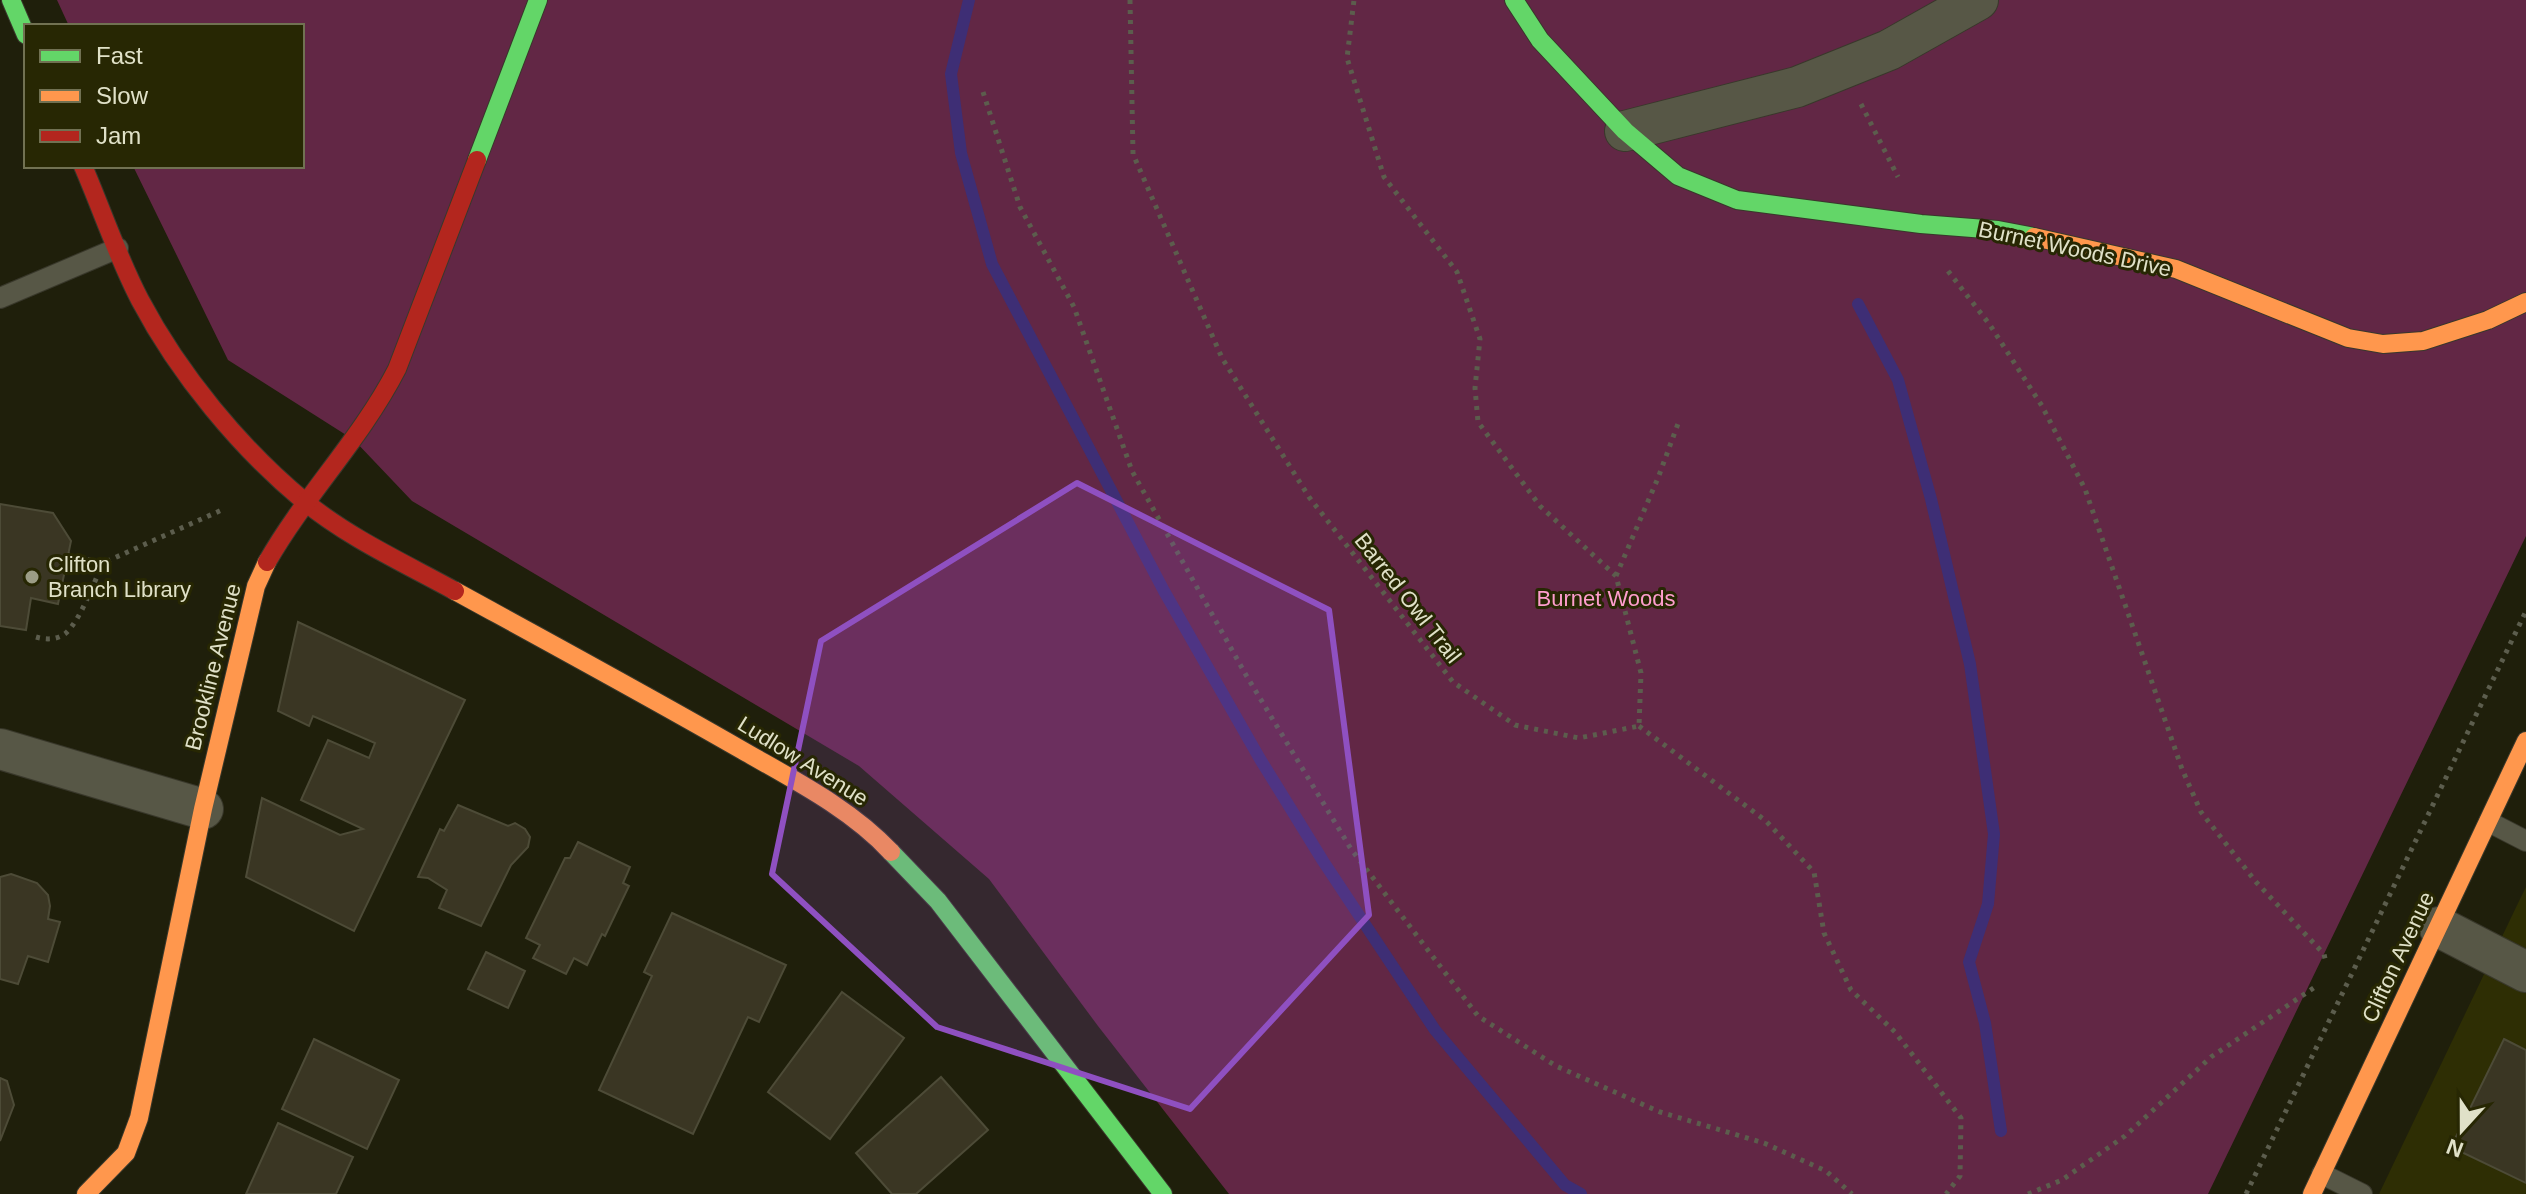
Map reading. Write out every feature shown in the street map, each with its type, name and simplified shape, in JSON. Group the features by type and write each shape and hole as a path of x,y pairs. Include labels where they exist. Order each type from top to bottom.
{"street":[{"path":"11,0 24,30"},
{"name":"Brookline Avenue","path":"86,1194 126,1153 139,1118 203,809 256,586 266,562 305,502 378,406 397,369 538,0"},
{"name":"Burnet Woods Drive","path":"1514,0 1540,40 1625,131 1678,176 1737,200 1921,224 1998,230 2176,269 2348,338 2383,344 2423,341 2488,320 2526,302"},
{"path":"1625,131 1797,87 1889,50 1978,0"},
{"name":"Ludlow Avenue","path":"84,168 140,300 190,379 245,446 305,502 367,543 688,719 809,789 878,838 938,901 1163,1194"},
{"name":"Clifton Avenue","path":"2312,1194 2526,741"},
{"path":"0,749 203,809"},
{"path":"2439,927 2526,972"}],"lane":[{"path":"0,298 118,248"},
{"path":"2489,822 2526,841"},
{"path":"2322,1174 2362,1194"}],"path":[{"name":"Barred Owl Trail","path":"1130,0 1133,154 1222,358 1309,497 1453,682 1515,725 1579,738 1639,726"},
{"path":"1354,0 1347,58 1384,177 1457,272 1480,339 1475,388 1478,422 1540,506 1616,576 1641,673 1639,726 1766,821 1814,872 1824,933 1851,990 1895,1032 1961,1118 1960,1176 1946,1194"},
{"path":"1842,69 1932,250 1990,325 2042,406 2085,489 2182,769 2201,812 2256,882 2324,954 2326,963"},
{"path":"983,92 1020,207 1074,307 1132,471 1246,675 1351,849 1478,1016 1556,1066 1660,1112 1764,1143 1826,1171 1852,1194"},
{"path":"1616,576 1679,421"},
{"path":"68,555 103,563 224,509"},
{"path":"36,637 49,640 65,634 103,563"},
{"path":"2246,1194 2526,611"},
{"path":"2028,1194 2062,1180 2125,1136 2211,1057 2315,987"}],"highlighted area":[{"path":"1077,483 1329,610 1369,915 1190,1109 937,1027 772,874 821,641"}],"shaded area":[{"path":"2526,887 2526,1194 2379,1194 2520,899"}],"green space":[{"name":"Burnet Woods","path":"57,0 2526,0 2526,536 2208,1194 1229,1194 989,879 859,766 412,501 354,440 228,360 134,168 304,168 304,24 68,24"}],"building":[{"name":"Clifton Branch Library","path":"0,504 53,513 71,541 58,604 31,598 26,630 0,626"},
{"path":"298,622 465,700 354,931 246,877 262,798 340,835 363,829 301,800 328,740 369,758 375,743 313,716 309,726 278,711"},
{"path":"458,805 508,826 515,823 525,829 530,837 528,847 511,865 481,926 439,908 447,890 428,878 418,877 440,829 444,831"},
{"path":"578,842 630,867 623,883 629,886 587,965 574,958 566,974 533,958 540,945 526,938 565,858 570,858"},
{"path":"11,874 37,883 48,895 48,919 60,922 48,962 28,956 18,984 0,979 0,877"},
{"path":"672,913 786,965 759,1022 748,1017 693,1134 599,1090 652,976 644,972"},
{"path":"486,952 525,971 508,1008 468,989"},
{"path":"842,992 904,1038 830,1139 768,1092"},
{"path":"314,1039 399,1080 367,1149 282,1109"},
{"path":"2504,1039 2526,1050 2526,1183 2451,1147"},
{"path":"941,1077 988,1130 916,1194 892,1194 856,1153"},
{"path":"0,1078 7,1081 14,1105 0,1141"},
{"path":"278,1123 353,1157 336,1194 246,1194"}],"waterway":[{"path":"969,0 951,74 961,153 992,264 1164,591 1260,759 1323,861 1435,1030 1565,1185 1581,1194"},
{"path":"1858,304 1898,380 1931,499 1970,664 1994,834 1988,904 1969,962 1985,1023 2001,1131"}],"traffic: fast":[{"path":"11,0 24,30"},
{"path":"477,160 538,0"},
{"path":"1514,0 1540,40 1625,131 1678,176 1737,200 1921,224 1998,230 2034,237"},
{"path":"891,852 938,901 1163,1194"}],"traffic: slow":[{"path":"2034,237 2176,269 2348,338 2383,344 2423,341 2488,320 2526,302"},
{"path":"86,1194 126,1153 139,1118 203,809 256,586 267,562"},
{"path":"455,591 800,783 839,808 891,852"},
{"path":"2312,1194 2526,741"}],"traffic: jam":[{"path":"267,562 367,419 397,369 477,160"},
{"path":"84,168 140,300 173,355 234,434 280,480 339,527 455,591"}],"place":[{"name":"Clifton Branch Library","path":"32,577"}]}
